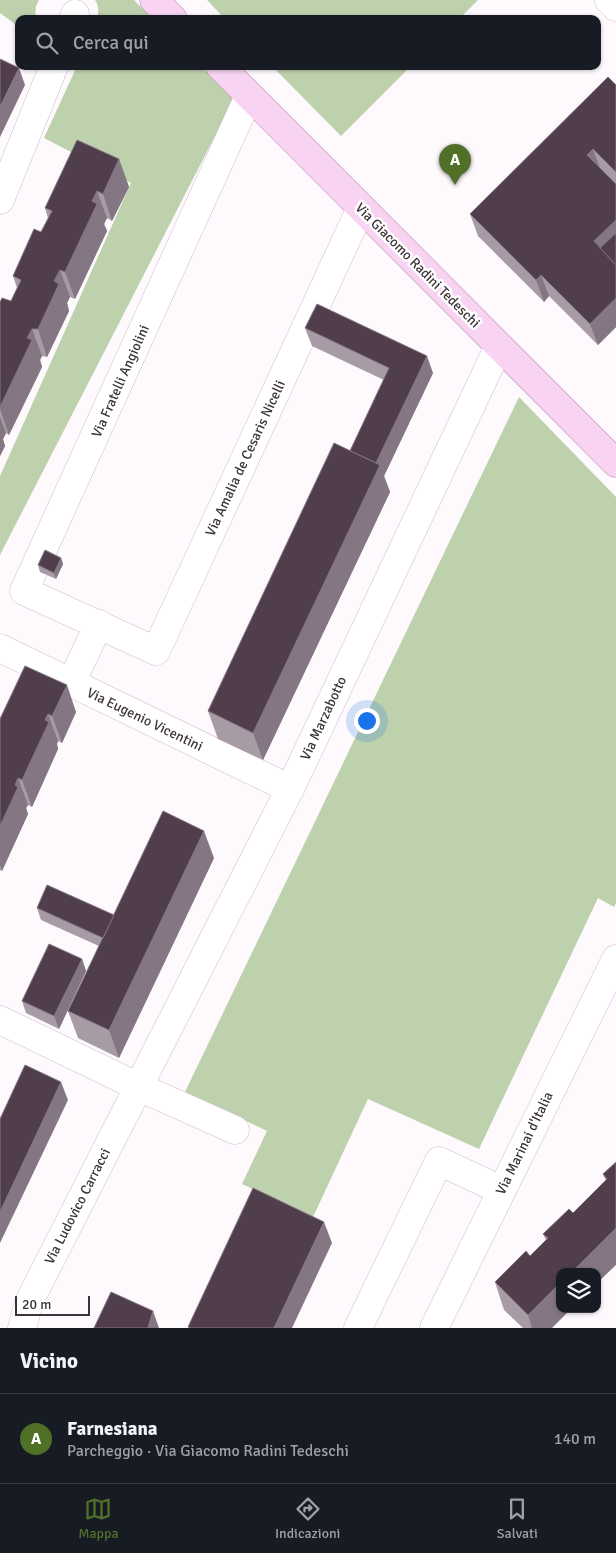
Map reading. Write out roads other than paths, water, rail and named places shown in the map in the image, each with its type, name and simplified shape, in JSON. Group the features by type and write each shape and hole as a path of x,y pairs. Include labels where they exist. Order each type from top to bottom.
{"main road":[{"path":"154,0 168,15"},
{"name":"Via Giacomo Radini Tedeschi","path":"224,70 616,463"}],"street":[{"path":"609,0 616,7"},
{"path":"0,200 52,70"},
{"name":"Via Fratelli Angiolini","path":"99,624 24,591 249,96"},
{"name":"Via Amalia de Cesaris Nicelli","path":"99,624 156,651 361,208"},
{"name":"Via Marzabotto","path":"138,1087 290,789 499,346"},
{"path":"71,683 99,624"},
{"name":"Via Eugenio Vicentini","path":"0,648 290,789"},
{"name":"Via Marinai d'Italia","path":"434,1328 616,960"},
{"path":"0,1020 138,1087 234,1130"},
{"name":"Via Ludovico Carracci","path":"22,1328 28,1302 138,1087"},
{"path":"358,1328 439,1161 501,1190"}],"place":[{"name":"Farnesiana","path":"455,185"}]}
